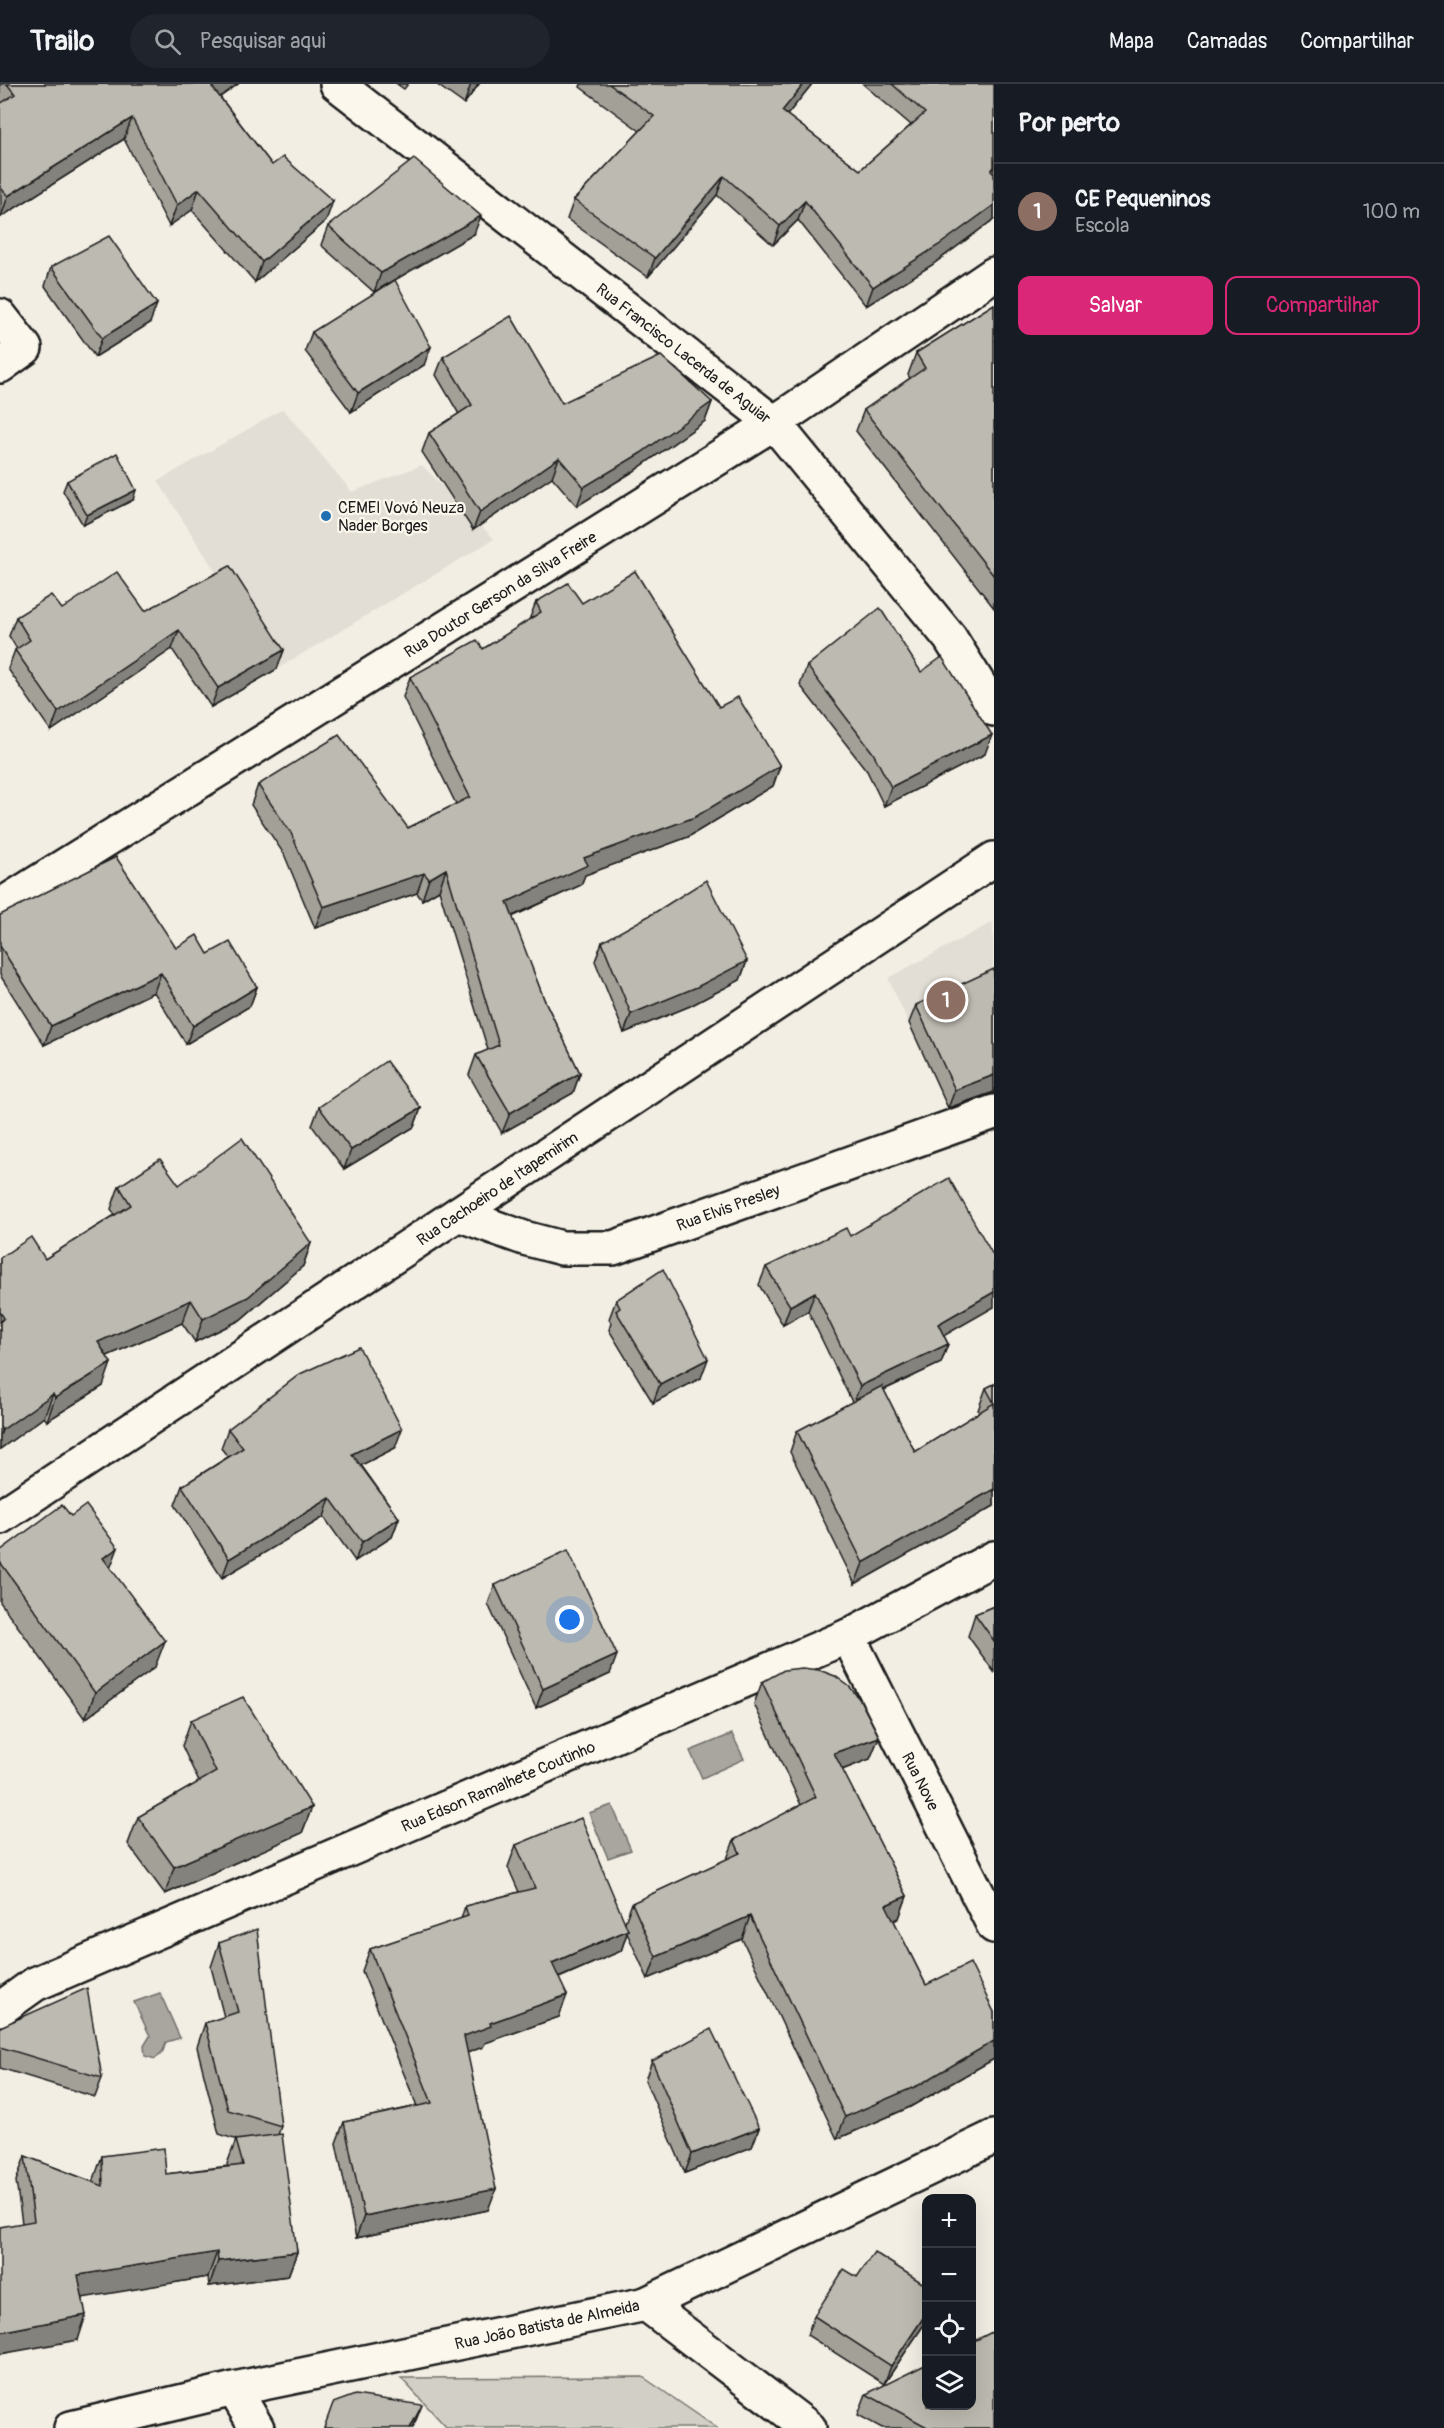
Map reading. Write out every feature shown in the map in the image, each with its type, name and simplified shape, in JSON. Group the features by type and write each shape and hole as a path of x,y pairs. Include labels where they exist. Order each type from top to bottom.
{"street":[{"name":"Rua Francisco Lacerda de Aguiar","path":"337,84 774,423 950,638 994,709"},
{"name":"Rua Doutor Gerson da Silva Freire","path":"0,906 774,423 994,274"},
{"path":"0,316 12,357"},
{"name":"Rua Cachoeiro de Itapemirim","path":"0,1517 994,859"},
{"name":"Rua Elvis Presley","path":"458,1214 524,1238 562,1248 613,1248 994,1112"},
{"name":"Rua Edson Ramalhete Coutinho","path":"0,2009 35,1984 848,1636 994,1558"},
{"name":"Rua Nove","path":"848,1636 994,1926"},
{"name":"Rua João Batista de Almeida","path":"71,2428 234,2389 646,2304 994,2137"},
{"path":"646,2304 809,2428"},
{"path":"234,2389 256,2428"}],"shaded area":[{"name":"CEMEI Vovó Neuza Nader Borges","path":"283,409 352,492 422,465 494,539 277,669 158,481"},
{"path":"993,922 994,1092 949,1110 888,978"},
{"path":"732,1734 744,1759 702,1778 690,1751"},
{"path":"612,1805 631,1850 608,1858 589,1813"},
{"path":"160,1993 180,2038 166,2042 163,2051 155,2059 145,2056 144,2046 150,2036 134,2002"},
{"path":"643,2377 717,2428 447,2428 401,2378"}],"building":[{"path":"7,84 217,84 212,87 272,165 283,157 333,201 262,262 199,189 177,205 132,118 8,196 0,187 0,104 15,94"},
{"path":"609,84 804,84 782,111 860,170 925,113 892,84 994,84 994,167 991,171 994,174 994,205 939,245 873,287 805,201 780,226 724,176 655,258 574,200 654,116"},
{"path":"414,159 481,216 381,273 328,226"},
{"path":"109,236 157,304 102,338 51,267"},
{"path":"395,280 431,347 358,393 312,332"},
{"path":"994,304 994,576 864,410 925,368 916,353"},
{"path":"511,316 562,403 661,356 712,402 641,453 584,487 559,458 480,512 429,433 472,405 443,357"},
{"path":"117,453 136,490 87,515 67,481"},
{"path":"230,566 284,650 218,688 179,630 58,712 15,650 30,640 16,617 51,595 62,609 117,572 145,611"},
{"path":"635,571 719,707 738,697 780,766 695,817 584,858 588,865 507,902 544,999 580,1073 510,1113 476,1055 499,1045 446,869 429,879 424,873 323,907 291,833 258,785 339,735 408,828 470,797 410,677 477,640 483,649 541,612 536,602 568,583 582,603"},
{"path":"880,608 921,672 942,657 992,735 891,787 873,753 807,666"},
{"path":"116,857 176,948 197,935 208,954 230,942 257,987 193,1026 161,973 51,1026 0,946 0,915"},
{"path":"706,880 747,961 697,987 631,1014 602,942"},
{"path":"994,969 994,1075 955,1090 916,1005"},
{"path":"386,1061 421,1108 351,1150 319,1107"},
{"path":"242,1138 311,1243 248,1297 203,1319 191,1300 98,1342 111,1363 55,1398 53,1394 2,1430 0,1427 0,1322 4,1318 0,1312 0,1258 31,1237 45,1259 131,1205 119,1186 160,1159 179,1185"},
{"path":"949,1178 994,1257 994,1292 938,1324 948,1344 860,1386 815,1292 790,1306 766,1267 846,1228 850,1236"},
{"path":"663,1269 708,1359 660,1384 616,1311 620,1308 616,1300"},
{"path":"359,1347 402,1429 352,1454 399,1518 362,1542 330,1498 229,1559 182,1486 243,1448 228,1429 300,1374"},
{"path":"994,1384 994,1403 986,1388"},
{"path":"882,1386 915,1452 994,1403 994,1489 863,1563 797,1431"},
{"path":"62,1505 71,1516 86,1505 118,1548 103,1558 165,1641 95,1693 0,1562 0,1551"},
{"path":"568,1550 617,1655 543,1689 495,1585"},
{"path":"994,1606 994,1641 975,1614"},
{"path":"802,1668 819,1670 835,1676 850,1687 860,1700 879,1737 834,1753 907,1896 886,1905 926,1985 970,1963 994,2012 994,2041 919,2085 845,2117 750,1916 656,1957 632,1903 740,1853 734,1840 816,1797 762,1682 784,1670"},
{"path":"243,1697 312,1807 174,1867 138,1817 216,1772 191,1720"},
{"path":"581,1818 628,1930 552,1963 567,1995 490,2023 491,2026 464,2036 496,2189 364,2216 344,2122 432,2103 370,1949 468,1916 465,1906 535,1888 516,1845"},
{"path":"257,1929 281,2126 228,2110 205,2023 238,2012 219,1943"},
{"path":"87,1988 102,2078 0,2047 0,2027"},
{"path":"711,2029 759,2128 692,2154 652,2061"},
{"path":"282,2134 297,2252 218,2261 217,2252 78,2275 86,2315 0,2332 0,2227 34,2221 25,2156 103,2186 102,2156 164,2148 166,2174 243,2165 236,2140"},
{"path":"874,2252 922,2283 922,2320 891,2366 814,2316 844,2269 857,2277"},
{"path":"994,2331 994,2428 929,2428 866,2394 922,2366 922,2410 976,2410 976,2340"},
{"path":"355,2395 422,2405 410,2428 324,2428 333,2403"}],"place":[{"name":"CEMEI Vovó Neuza Nader Borges","path":"326,516"},
{"name":"CE Pequeninos","path":"946,1000"}]}
